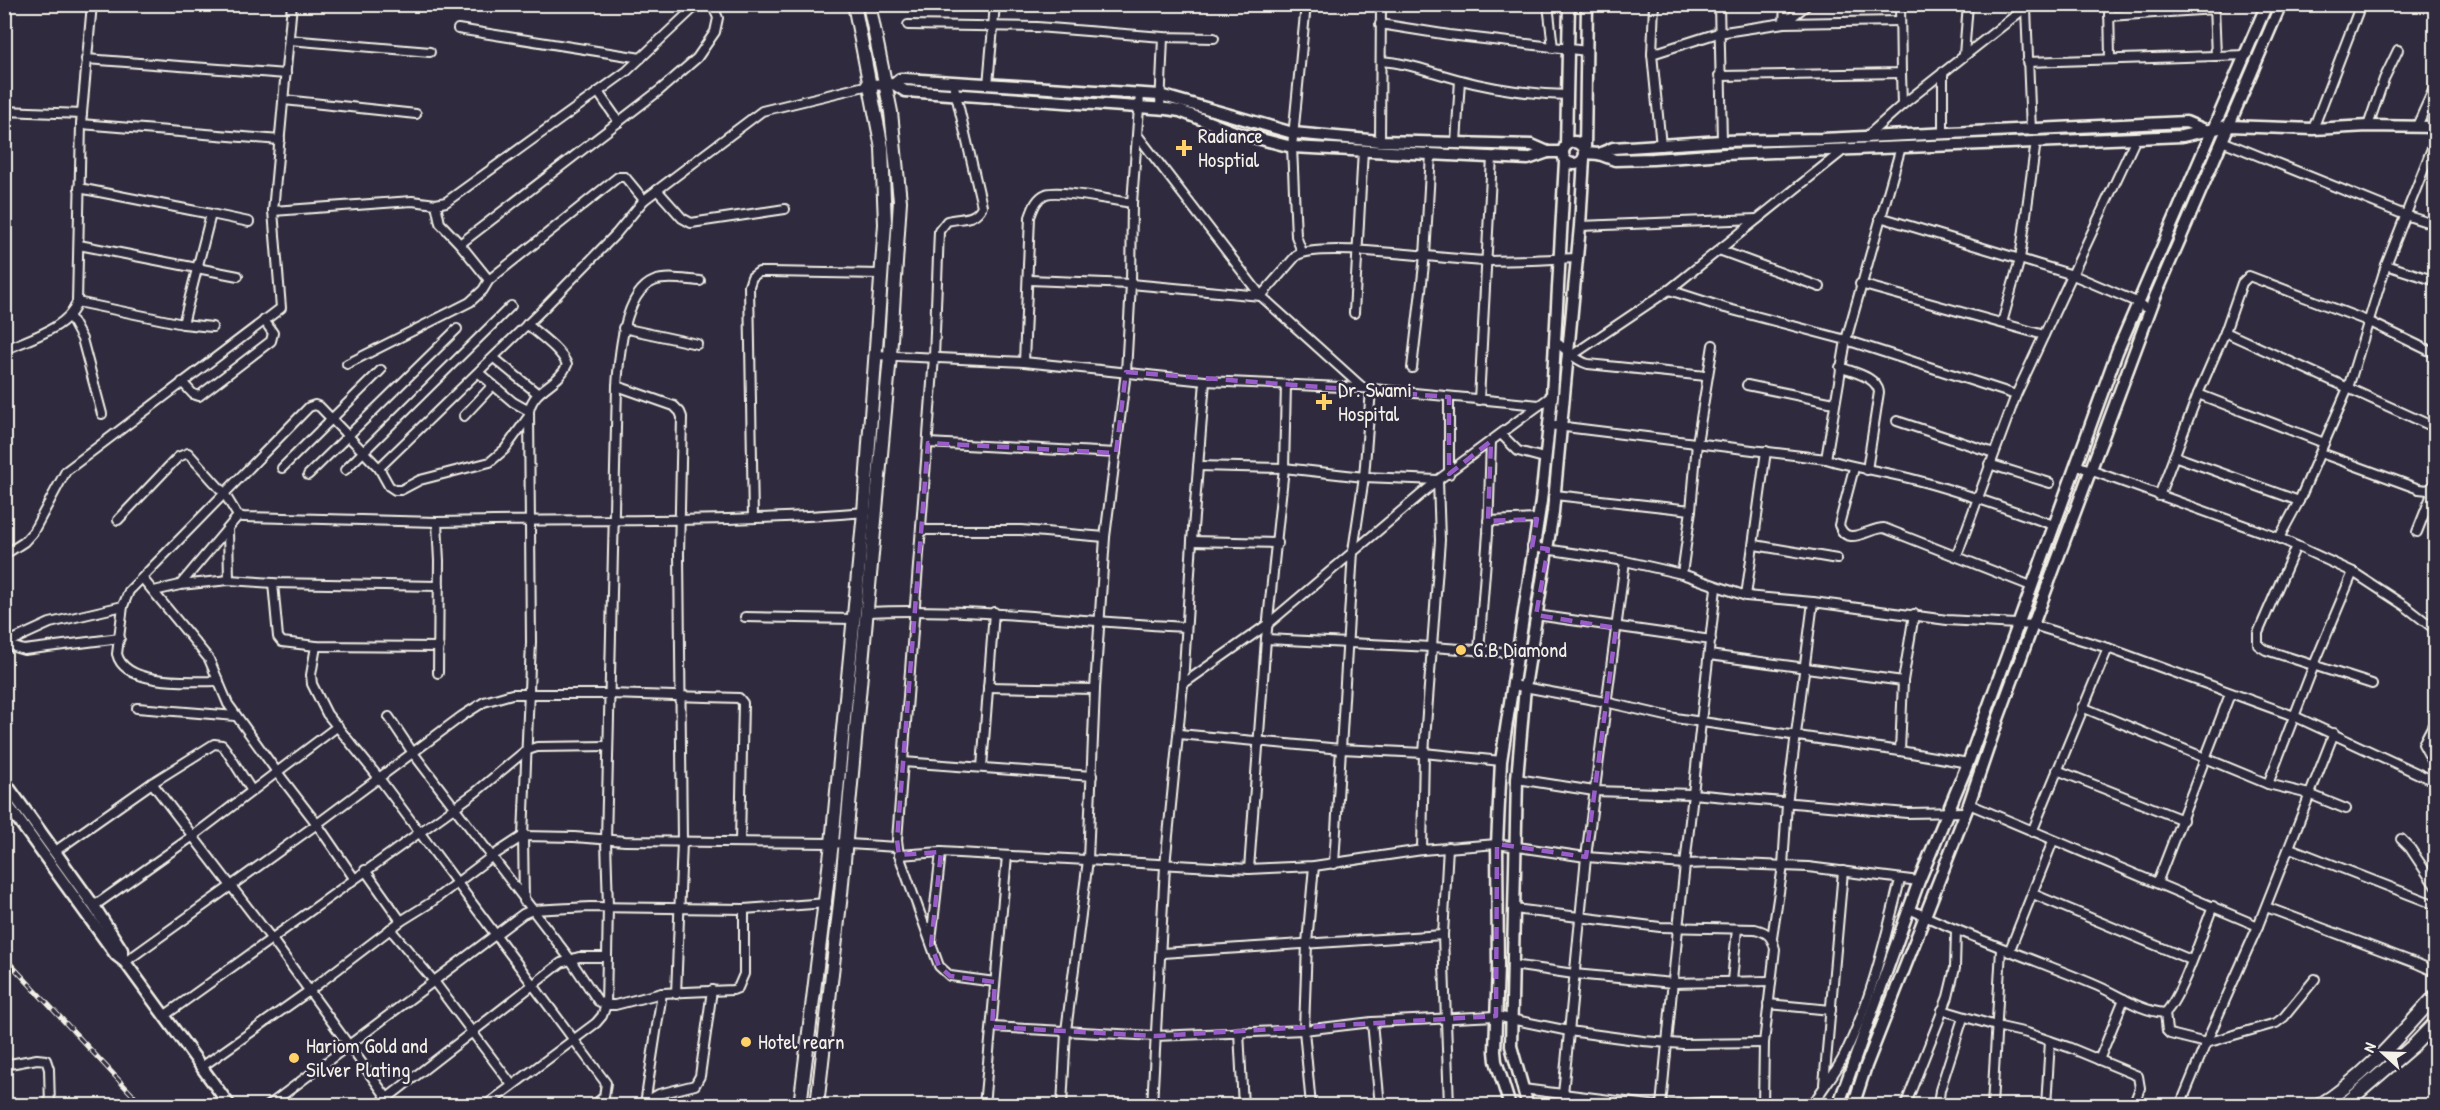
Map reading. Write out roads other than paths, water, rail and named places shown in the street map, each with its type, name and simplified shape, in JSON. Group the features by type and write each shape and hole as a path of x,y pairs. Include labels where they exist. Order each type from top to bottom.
{"main road":[{"path":"817,1106 846,843 867,612 875,355 885,224 882,148 854,4"},
{"path":"800,1106 827,903 854,619 890,356 900,201 890,84 869,4"},
{"path":"2322,1105 2350,1084 2436,995"},
{"path":"2343,1106 2434,1025"}],"street":[{"path":"4,350 63,323 70,317 77,302 81,124 92,4"},
{"path":"4,555 24,542 33,532 66,471 277,312 282,303 273,211 292,4"},
{"path":"273,211 412,201 436,204 446,202 598,92 641,58 698,4"},
{"path":"459,244 660,90 703,51 717,25 718,18 712,4"},
{"path":"988,85 995,4"},
{"path":"1302,252 1296,236 1292,147 1306,4"},
{"path":"1380,141 1381,4"},
{"path":"1548,4 1553,48"},
{"path":"1510,1106 1496,1061 1497,844 1501,761 1537,519 1557,343 1569,4"},
{"path":"1528,1106 1511,1046 1517,779 1525,687 1548,549 1571,352 1585,154 1587,4"},
{"path":"1654,4 1652,54 1661,146"},
{"path":"1719,4 1722,141"},
{"path":"1784,23 1785,4"},
{"path":"1784,23 1808,4"},
{"path":"1900,4 1902,105"},
{"path":"1964,55 1968,4"},
{"path":"2109,4 2110,58"},
{"path":"1838,1106 1919,881 1968,763 2117,352 2210,129 2247,54 2267,4"},
{"path":"1852,1106 1968,808 1998,719 2150,311 2281,4"},
{"path":"2313,129 2361,4"},
{"path":"2422,4 2435,6"},
{"path":"1571,352 1669,290 1844,149 1868,136 1902,105 2028,6"},
{"path":"2028,6 2027,62 2031,131"},
{"path":"2109,16 2214,7 2216,56"},
{"path":"1652,54 1718,33 1784,23 1899,21"},
{"path":"1380,24 1587,51"},
{"path":"908,26 1037,27 1163,37 1214,38"},
{"path":"458,29 641,58"},
{"path":"1160,108 1163,37"},
{"path":"289,40 429,52"},
{"path":"2368,126 2384,79 2398,50"},
{"path":"2027,62 2247,54"},
{"path":"86,59 286,74"},
{"path":"1381,61 1417,66 1460,80 1526,93 1567,95"},
{"path":"1943,72 1943,134"},
{"path":"1719,76 1900,73"},
{"path":"380,468 494,358 616,234 644,200 762,111 869,85 890,84 900,79 1160,95 1293,133 1380,141 1532,145 1548,152 1564,153 1575,165 1585,154 1599,154 1615,160 1653,159 2182,136 2228,126 2313,129 2368,126 2436,127"},
{"path":"1456,143 1460,80"},
{"path":"953,82 982,206 979,213 973,217 947,221 939,231 934,357 898,851 939,966 950,976 996,982"},
{"path":"890,84 905,91 1180,111 1263,141 1292,147 1532,159 1548,152"},
{"path":"2416,126 2436,84"},
{"path":"598,92 619,122"},
{"path":"1062,1106 1066,1031 1088,860 1095,689 1105,537 1126,372 1131,284 1132,203 1140,94"},
{"path":"284,100 416,114"},
{"path":"4,111 82,114"},
{"path":"1599,154 1613,148 1722,141 2031,131 2186,122 2210,129"},
{"path":"81,124 280,140"},
{"path":"1138,136 1262,296 1367,389"},
{"path":"1957,555 2016,395 2136,138"},
{"path":"2279,538 2299,501 2348,388 2386,264 2436,138"},
{"path":"2002,323 2020,259 2036,141"},
{"path":"2222,141 2405,215 2436,225"},
{"path":"1564,153 1576,142 1585,154"},
{"path":"1826,459 1846,340 1860,284 1901,147"},
{"path":"1354,313 1363,150"},
{"path":"1412,368 1425,256 1431,154"},
{"path":"1479,399 1492,157"},
{"path":"347,364 470,302 483,290 489,280 618,177 628,180 644,200"},
{"path":"79,188 249,222"},
{"path":"657,190 682,218 691,223 710,222 785,209"},
{"path":"1024,362 1030,217 1035,204 1044,195 1059,194 1132,203"},
{"path":"436,204 440,223 489,280"},
{"path":"183,324 211,214"},
{"path":"1880,217 2073,274 2139,303 2150,311"},
{"path":"1580,226 1757,219"},
{"path":"79,245 238,276"},
{"path":"1719,250 1820,287"},
{"path":"1262,296 1302,252 1358,251 1488,261 1577,258"},
{"path":"2386,264 2436,281"},
{"path":"753,518 749,286 752,277 759,272 881,274"},
{"path":"2159,496 2198,394 2225,332 2242,283 2249,276 2370,322 2436,354"},
{"path":"485,1106 596,1023 602,1016 606,1005 608,907 606,841 616,386 623,328 641,290 647,284 663,279 699,281"},
{"path":"1029,280 1131,284 1262,296"},
{"path":"1860,284 2044,335"},
{"path":"1669,290 1725,308 1846,340 2016,395"},
{"path":"77,302 183,324 212,327"},
{"path":"345,470 511,306"},
{"path":"70,317 82,339 102,414"},
{"path":"182,382 193,394 199,396 271,340 273,333 264,320"},
{"path":"219,681 161,680 134,673 119,661 117,654 123,606 129,591 309,407 315,405 320,407 380,468 389,486 395,490 401,490 420,480 490,462 505,449 529,413 537,393 549,386 567,365 555,349 527,324"},
{"path":"623,328 697,344"},
{"path":"308,475 457,329"},
{"path":"2225,332 2436,428"},
{"path":"1557,343 1571,352 1580,362 1587,364 1706,376"},
{"path":"1682,574 1706,376 1713,345"},
{"path":"875,355 1024,362 1205,381 1367,389 1539,405"},
{"path":"494,358 537,393"},
{"path":"1840,367 1871,380 1878,385 1880,392 1867,470"},
{"path":"282,468 381,370"},
{"path":"479,372 529,413"},
{"path":"1152,1106 1165,866 1179,734 1205,381"},
{"path":"464,416 493,385"},
{"path":"1249,869 1266,639 1278,543 1284,468 1286,385"},
{"path":"1747,385 1834,403"},
{"path":"616,386 674,406 680,411 682,417 680,519 682,842 676,994"},
{"path":"1183,684 1268,624 1438,480 1565,388"},
{"path":"1334,864 1353,551 1364,477 1367,389"},
{"path":"2198,394 2324,442"},
{"path":"1449,397 1449,474"},
{"path":"524,901 525,751 531,642 529,413"},
{"path":"1897,421 1994,453"},
{"path":"1549,425 1826,459 1854,468 1915,480 1977,498 2053,525"},
{"path":"1500,434 1518,451 1544,458"},
{"path":"1479,651 1491,441"},
{"path":"928,443 1116,453"},
{"path":"1746,596 1755,545 1766,451"},
{"path":"2321,453 2432,493"},
{"path":"118,520 183,454 192,455 224,493 238,516"},
{"path":"2174,456 2299,501"},
{"path":"1989,464 2050,483"},
{"path":"2076,465 2090,472 2279,538 2353,572 2405,606 2436,630"},
{"path":"1198,466 1284,468 1364,477 1438,480"},
{"path":"1854,468 1840,516 1841,531 1846,536 1859,536 1874,528 1884,528 2031,586"},
{"path":"1422,850 1424,753 1440,540 1438,480"},
{"path":"2417,532 2436,483"},
{"path":"1555,495 1691,510"},
{"path":"238,516 437,522 530,519 753,518 870,511"},
{"path":"180,585 238,516"},
{"path":"1488,521 1537,519"},
{"path":"437,522 438,673"},
{"path":"228,529 229,580"},
{"path":"921,530 1020,530 1105,537"},
{"path":"1192,542 1278,543"},
{"path":"1755,545 1837,559"},
{"path":"2296,546 2258,633 2256,640 2258,645 2266,650 2372,684"},
{"path":"1532,547 1624,561 1682,574 1716,588 1746,596 1914,614 1947,621 2033,625 2108,648 2294,716 2436,782"},
{"path":"1563,1094 1586,857 1624,561"},
{"path":"2268,784 2353,572"},
{"path":"143,579 209,659 236,717 317,824 354,878"},
{"path":"154,591 180,585 229,580 273,583 439,585"},
{"path":"273,583 279,637 282,642 316,646 439,647"},
{"path":"1661,1106 1677,928 1716,588"},
{"path":"1763,1105 1764,1043 1775,949 1772,938 1783,866 1787,804 1813,602"},
{"path":"4,644 50,623 123,606"},
{"path":"867,612 914,610 994,612 1099,623 1186,627"},
{"path":"982,766 994,612"},
{"path":"1900,751 1903,681 1914,614"},
{"path":"1536,615 1711,640"},
{"path":"745,617 854,619"},
{"path":"4,644 24,650 120,638"},
{"path":"1266,639 1432,646 1517,653"},
{"path":"316,646 311,675 312,684 327,714 379,778 606,1083 604,1097 593,1106"},
{"path":"2032,832 2108,648"},
{"path":"1709,655 1903,681"},
{"path":"1513,685 1700,722 1968,763"},
{"path":"988,687 1095,689"},
{"path":"123,960 231,886 462,716 484,702 512,694 609,693 739,698 743,703 740,842"},
{"path":"2157,883 2230,694"},
{"path":"2082,707 2268,784 2309,794 2346,809"},
{"path":"137,708 236,717"},
{"path":"389,717 413,753 570,959 598,1001 606,1005 615,1005 662,993 733,990 741,983 744,974 744,909"},
{"path":"2436,719 2423,744 2436,768"},
{"path":"94,906 193,836 338,726"},
{"path":"2180,1106 2266,908 2334,733"},
{"path":"1179,734 1341,750 1424,753 1501,761"},
{"path":"54,852 152,783 208,747 219,744 226,750 252,791"},
{"path":"164,1016 454,807 525,751 537,747 608,746"},
{"path":"903,762 982,766 1092,776"},
{"path":"2057,770 2183,820"},
{"path":"1517,779 1594,791 1692,794 1907,813 1947,812 1968,808 2032,832 2258,926"},
{"path":"4,781 94,906 122,950 123,960"},
{"path":"152,783 271,938 393,1106"},
{"path":"4,800 116,956 123,960 203,1066 230,1106"},
{"path":"203,1066 309,992 390,929 458,883 491,856 523,836 574,837 606,841 846,843 898,851 1249,869 1334,864 1422,850 1497,844 1586,857 1685,864 1716,862 1783,866 1919,881"},
{"path":"2401,839 2410,848 2436,887"},
{"path":"2009,952 2053,841"},
{"path":"1448,847 1443,935 1449,1106"},
{"path":"2290,848 2436,905"},
{"path":"931,945 941,852"},
{"path":"984,1106 1007,856"},
{"path":"1311,1106 1304,1030 1307,943 1314,866"},
{"path":"365,870 401,921"},
{"path":"1824,1086 1843,871"},
{"path":"1523,1089 1661,1106 1748,1103 1810,1104 1815,1101 1842,1060 1871,987 1884,946 1900,880"},
{"path":"2033,894 2191,960"},
{"path":"267,1106 433,980 523,914 532,910 608,907 744,909 827,903"},
{"path":"2213,906 2172,1005 2165,1013 2167,1030 2170,1034 2206,1042 2276,1023 2284,1017 2315,979"},
{"path":"2266,908 2436,972"},
{"path":"1514,909 1677,928 1766,932 1772,938"},
{"path":"1909,909 2001,949 2099,986 2124,999 2165,1013"},
{"path":"390,929 433,980 470,1033 512,1086"},
{"path":"1732,981 1737,929"},
{"path":"1905,1106 1942,1010 1955,968 1956,930"},
{"path":"1162,953 1443,935"},
{"path":"1992,1106 2001,949"},
{"path":"377,1106 561,963 570,959 607,957"},
{"path":"1513,965 1574,974 1673,983 1771,981"},
{"path":"645,1104 659,1095 695,1085 700,1076 712,990"},
{"path":"645,1104 662,993"},
{"path":"2099,1060 2124,999"},
{"path":"1768,1004 1831,1010"},
{"path":"1942,1010 1964,1018 2027,1033 2138,1076 2140,1088 2133,1106"},
{"path":"992,1027 1155,1036 1304,1030 1372,1022 1496,1016 1569,1031 1668,1042 1764,1043"},
{"path":"1938,1106 1940,1090 1964,1018"},
{"path":"2413,1021 2434,1025"},
{"path":"1372,1022 1380,1106"},
{"path":"1239,1032 1243,1106"},
{"path":"2046,1106 2050,1041"},
{"path":"4,1065 37,1059 46,1060 49,1069 50,1106"}],"railway":[{"path":"4,957 143,1106"}],"place":[{"name":"Radiance Hosptial","path":"1184,148"},
{"name":"Dr. Swami Hospital","path":"1324,402"},
{"name":"G B Diamond","path":"1461,650"},
{"name":"Hotel rearn","path":"746,1042"},
{"name":"Hariom Gold and Silver Plating","path":"294,1058"}]}
